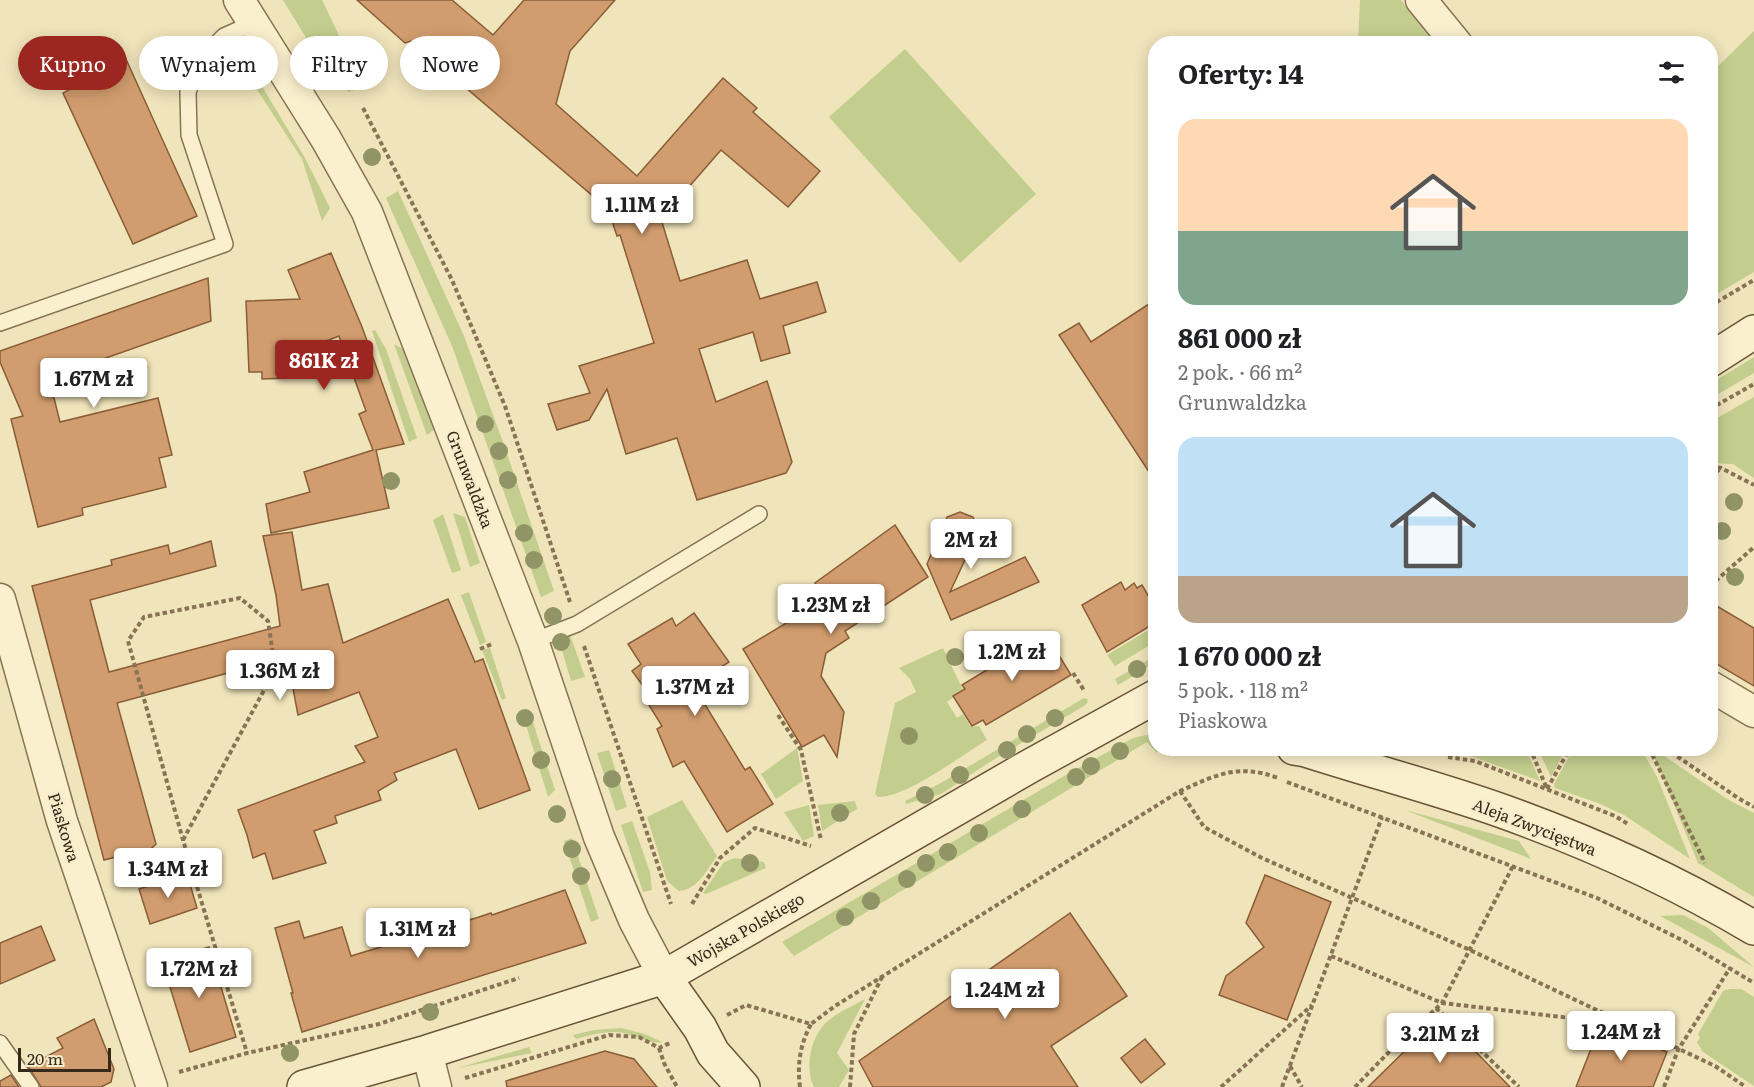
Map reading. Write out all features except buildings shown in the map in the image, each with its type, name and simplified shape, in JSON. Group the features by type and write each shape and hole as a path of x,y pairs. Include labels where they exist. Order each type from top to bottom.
{"street":[{"path":"1421,0 1450,36"},
{"name":"Grunwaldzka","path":"246,11 326,139 367,212 533,641 599,837 634,920 664,977"},
{"path":"1718,354 1754,332"},
{"name":"Piaskowa","path":"0,598 62,821 151,1084"},
{"path":"1718,691 1754,712"},
{"name":"Wojska Polskiego","path":"303,1087 427,1052 664,977 959,806 1148,701"},
{"name":"Aleja Zwycięstwa","path":"1325,756 1500,810 1549,829 1642,868 1754,928"},
{"path":"664,977 713,1053 743,1087"},
{"path":"427,1052 435,1086"}],"lane":[{"path":"0,323 225,244 189,135 188,92 201,59 246,11"},
{"path":"533,641 577,624 759,514"},
{"path":"0,1043 31,1087"}],"path":[{"path":"363,108 452,280 501,396 671,904"},
{"path":"1718,301 1754,280"},
{"path":"1718,404 1754,384"},
{"path":"1718,467 1754,485"},
{"path":"1718,579 1754,548"},
{"path":"183,840 269,681 274,661 268,621 240,598 144,617 128,641 183,840 247,1053"},
{"path":"480,649 492,644"},
{"path":"1073,672 1084,692"},
{"path":"778,715 801,750 821,840"},
{"path":"1533,756 1547,789 1566,756"},
{"path":"1653,756 1705,864"},
{"path":"1677,756 1754,807"},
{"path":"800,1087 798,1065 805,1036 811,1024 835,1006 1180,791 1211,777 1243,770 1261,772 1598,898 1684,941 1754,983"},
{"path":"1180,791 1204,827 1262,858 1470,950 1715,1066 1746,1087"},
{"path":"1282,1087 1382,817"},
{"path":"692,904 720,858 755,828 811,846"},
{"path":"1355,1087 1442,1003 1513,867"},
{"path":"1331,956 1442,1003 1579,1019 1607,1016"},
{"path":"1664,1087 1678,1050 1730,968"},
{"path":"850,1087 854,1034 883,976"},
{"path":"151,1084 247,1053 379,1024 519,978"},
{"path":"1221,1087 1314,1004"},
{"path":"659,1048 746,1005 811,1024"},
{"path":"1436,1008 1518,1087"},
{"path":"435,1086 609,1035 639,1037 659,1048 677,1087"},
{"path":"1290,1065 1302,1087"}],"green space":[{"path":"283,0 322,0 339,36 305,36"},
{"path":"1360,0 1401,0 1429,36 1358,36"},
{"path":"1754,31 1754,272 1718,293 1718,66"},
{"path":"905,49 1036,194 960,263 829,117"},
{"path":"257,90 264,90 305,158 330,208 322,221 302,159"},
{"path":"398,191 464,336 503,442 554,591 541,597 452,346 386,198"},
{"path":"375,330 386,349 417,438 409,442 372,331"},
{"path":"394,344 403,349 434,430 427,435"},
{"path":"1754,357 1754,373 1718,394 1718,379"},
{"path":"1754,397 1754,478 1733,464 1718,463 1718,417"},
{"path":"453,513 465,517 480,563 470,567"},
{"path":"443,514 461,570 452,573 433,520"},
{"path":"469,592 486,642 480,645 461,595"},
{"path":"1148,630 1148,646 1115,666 1107,655"},
{"path":"569,632 585,677 571,681 558,637"},
{"path":"490,648 506,698 502,700 482,650"},
{"path":"943,648 963,690 947,702 957,718 963,714 971,727 979,726 987,740 919,783 890,795 878,797 875,794 895,703 916,692 910,679 899,668"},
{"path":"1148,660 1148,667 1118,685 1115,679"},
{"path":"1084,698 1088,702 1084,706 941,794 906,804 905,801 939,784"},
{"path":"529,710 555,790 548,797 522,712"},
{"path":"1148,735 1148,743 794,956 782,942 1071,772 1133,738"},
{"path":"797,748 803,781 776,799 761,774"},
{"path":"609,750 627,807 616,811 597,753"},
{"path":"1467,756 1529,756 1540,781"},
{"path":"1541,756 1562,756 1551,777"},
{"path":"1569,756 1645,756 1657,777 1690,859 1624,815 1555,788 1554,784"},
{"path":"1654,756 1664,756 1727,799 1754,813 1754,897 1698,863"},
{"path":"682,800 717,856 696,883 679,891 667,881 647,817"},
{"path":"855,801 857,809 822,831 818,805"},
{"path":"809,805 814,836 803,841 784,812"},
{"path":"1405,810 1519,841 1531,859"},
{"path":"632,821 650,872 652,890 643,892 621,825"},
{"path":"572,838 599,919 591,922 564,841"},
{"path":"735,858 764,862 766,868 706,894 703,893 724,862"},
{"path":"1683,915 1708,928 1754,967 1660,916"},
{"path":"1741,989 1754,997 1754,1086 1703,1052 1697,1042 1700,1038 1698,1034 1723,991"},
{"path":"865,999 837,1053 849,1070 839,1087 814,1087 810,1061 817,1034 832,1018"},
{"path":"621,1028 645,1034 662,1042 657,1043 618,1032 600,1033 576,1039 573,1035 594,1030"},
{"path":"529,1047 532,1053 458,1068"}]}
